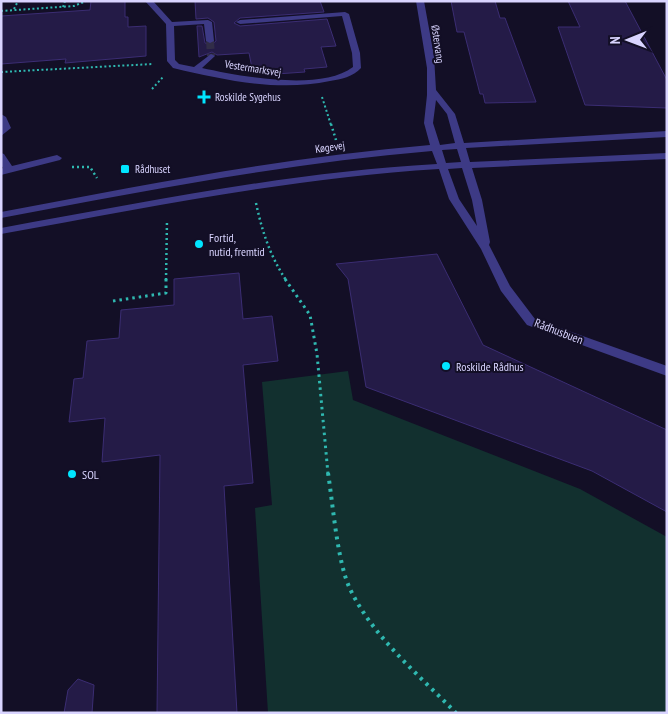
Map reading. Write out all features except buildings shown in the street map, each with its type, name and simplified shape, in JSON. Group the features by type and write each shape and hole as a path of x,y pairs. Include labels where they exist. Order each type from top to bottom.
{"street":[{"path":"149,1 170,24 171,60"},
{"name":"Østervang","path":"420,1 429,53 432,90 428,120 435,147"},
{"name":"Vestermarksvej","path":"171,60 176,66 276,84 298,84 346,75 357,68 356,53 345,14 240,22"},
{"path":"170,24 208,22 210,41"},
{"path":"196,69 211,56"},
{"path":"432,90 450,114 460,145"},
{"path":"1,117 6,128 1,134"},
{"name":"Køgevej","path":"1,215 203,177 342,158 460,145 667,134"},
{"name":"Rådhusbuen","path":"460,145 477,200 486,249"},
{"name":"Rådhusbuen","path":"435,147 454,199 486,249 505,288 531,322 667,371"},
{"path":"1,156 5,171 57,158"},
{"path":"1,231 166,200 254,186 394,169 441,165 667,156"}],"path":[{"path":"14,10 18,1"},
{"path":"63,7 65,1"},
{"path":"1,11 74,6 86,1"},
{"path":"1,72 157,64 171,60"},
{"path":"328,114 342,158"},
{"path":"90,167 96,174 99,185"},
{"path":"254,186 263,234 275,264 310,315 316,354 325,453 341,555 349,587 365,616 389,644 456,713"},
{"path":"113,301 166,292 166,200"}],"green space":[{"path":"348,371 353,400 580,489 667,537 667,713 268,713 255,508 272,505 262,382"}],"tunnel":[{"path":"210,41 211,56"}],"place":[{"name":"Roskilde Sygehus","path":"204,97"},
{"name":"Rådhuset","path":"125,169"},
{"name":"Fortid, nutid, fremtid","path":"199,244"},
{"name":"Roskilde Rådhus","path":"446,366"},
{"name":"SOL","path":"72,474"}]}
